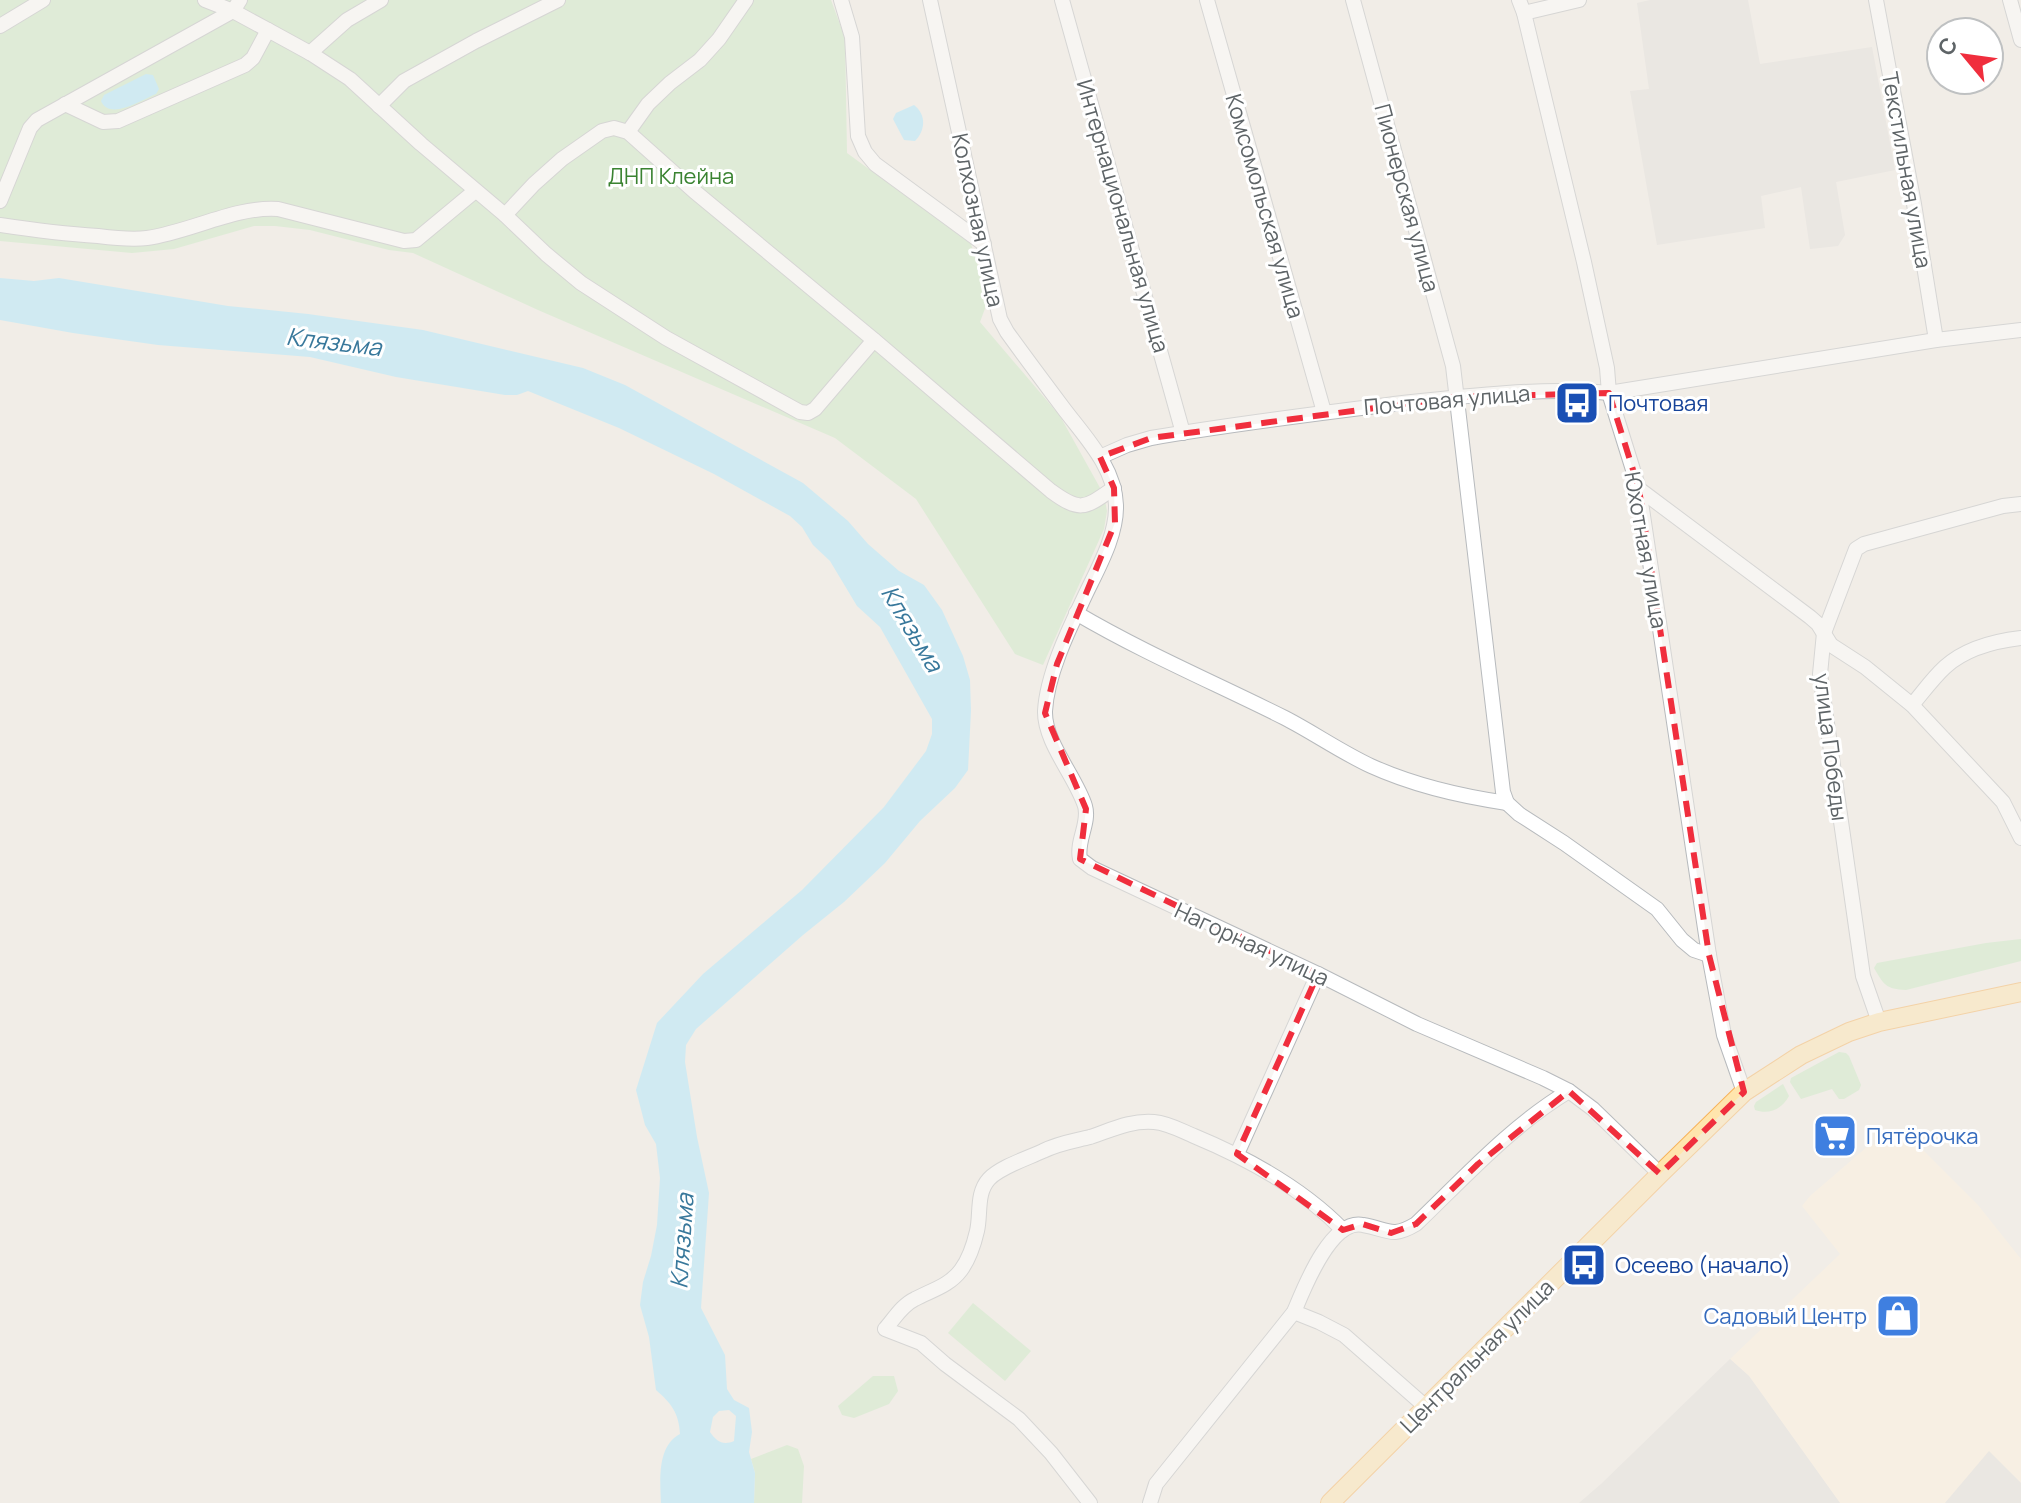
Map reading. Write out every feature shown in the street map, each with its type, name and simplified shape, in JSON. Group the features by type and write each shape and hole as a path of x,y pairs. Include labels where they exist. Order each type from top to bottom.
{"main road":[{"name":"Центральная улица","path":"1330,1503 1744,1092 1801,1055 1879,1022 2021,992"}],"street":[{"path":"0,26 43,0"},
{"path":"205,0 237,5 268,30 350,79 581,283 666,338 800,412 808,413 815,409 874,340"},
{"path":"310,53 347,20 381,0"},
{"path":"379,106 404,81 558,0"},
{"path":"628,132 648,104 700,60 719,39 746,0"},
{"path":"841,0 852,37 858,136 865,152 875,164 984,244"},
{"name":"Колхозная улица","path":"930,0 1000,319 1100,457"},
{"name":"Интернациональная улица","path":"1062,0 1183,433"},
{"name":"Комсомольская улица","path":"1207,0 1324,412"},
{"name":"Пионерская улица","path":"1353,0 1453,366 1501,776 1507,803"},
{"name":"Юхотная улица","path":"1579,0 1521,6 1587,277 1607,368 1609,393 1639,489 1709,955 1724,1035 1744,1092"},
{"name":"Текстильная улица","path":"1876,0 1936,340"},
{"path":"2010,0 2018,18 2021,40"},
{"path":"0,201 30,128 37,120 237,5"},
{"path":"65,104 103,122 118,121 245,65 253,58 268,30"},
{"path":"505,215 562,159 602,131 614,128 628,132 694,191 1069,504 1080,506 1093,502 1114,488"},
{"path":"0,225 142,239 174,234 262,208 278,209 404,241 416,240 475,191"},
{"name":"Почтовая улица","path":"1100,457 1139,442 1183,433 1324,412 1457,397 1571,390 1609,393 1936,340 2021,330"},
{"path":"1100,457 1114,488 1115,523 1105,553 1074,618 1287,719 1370,765 1455,795 1507,803 1657,909 1682,940 1694,950 1709,955"},
{"path":"1639,489 1810,617 1831,645 1865,667 1912,705 2003,802 2021,838"},
{"name":"улица Победы","path":"1879,1022 1863,976 1820,674 1824,633 1856,549 1864,544 2021,504"},
{"name":"Нагорная улица","path":"1074,618 1049,689 1045,713 1061,759 1086,809 1078,850 1080,859 1092,868 1417,1024 1569,1091 1593,1109 1660,1174"},
{"path":"1912,705 1946,666 1963,655 1984,645 2021,638"},
{"path":"1237,1154 1318,974"},
{"path":"1150,1503 1156,1484 1294,1312 1315,1266 1331,1241 1351,1225 1362,1224 1391,1233 1416,1224 1521,1126 1569,1091"},
{"path":"1090,1503 1051,1453 1019,1419 921,1343 885,1329 904,1307 943,1286 961,1270 977,1231 983,1187 990,1177 1055,1145 1090,1137 1118,1126 1156,1122 1237,1154 1307,1199 1343,1230"},
{"path":"1294,1312 1344,1335 1426,1407"}],"highlighted area":[{"path":"1609,393 1639,489 1709,955 1744,1092 1660,1174 1569,1091 1478,1164 1416,1224 1391,1233 1362,1224 1343,1230 1237,1154 1318,974 1080,859 1086,809 1045,713 1057,664 1115,523 1114,488 1100,457 1151,438 1457,397"}],"shaded area":[{"path":"1650,0 1748,0 1760,64 1872,47 1895,170 1836,182 1845,235 1838,246 1810,249 1801,187 1761,196 1765,228 1657,245 1630,91 1649,89 1637,3"},
{"name":"Садовый Центр","path":"1911,1138 1978,1205 2021,1259 2021,1483 1989,1452 1945,1503 1840,1503 1749,1376 1730,1359 1840,1254 1802,1206 1868,1146"},
{"path":"1730,1359 1749,1376 1840,1503 1579,1503 1601,1484"},
{"path":"1989,1451 2021,1483 2021,1503 1945,1503"}],"green space":[{"name":"ДНП Клейна","path":"0,0 831,0 845,38 847,153 971,244 986,291 987,303 980,322 1060,416 1104,495 1107,511 1104,529 1043,665 1015,654 916,499 835,438 413,253 310,230 275,226 254,226 174,249 132,253 0,241"},
{"path":"2021,939 2021,961 1906,990 1886,985 1874,968 1877,963"},
{"path":"1839,1052 1849,1056 1861,1085 1859,1090 1844,1099 1839,1099 1832,1089 1801,1099 1790,1082 1791,1078"},
{"path":"1783,1084 1789,1096 1783,1104 1775,1110 1755,1110 1756,1102"},
{"path":"973,1303 1031,1351 1005,1381 948,1333"},
{"path":"873,1376 894,1376 898,1391 889,1404 854,1418 842,1415 838,1406"},
{"path":"787,1445 798,1449 804,1466 802,1503 754,1503 755,1473 751,1459"}],"water":[{"path":"146,74 153,75 159,89 156,94 118,109 105,107 101,101 104,95"},
{"path":"914,105 923,118 923,128 915,141 904,140 893,119 896,113"},
{"name":"Клязьма","path":"0,278 34,281 59,278 228,306 423,330 583,368 625,385 803,483 899,571 924,585 942,610 963,656 970,680 968,770 885,863 696,1029 686,1045 685,1062 709,1193 701,1308 725,1355 727,1389 734,1400 749,1408 752,1432 749,1452 755,1473 754,1503 661,1503 664,1455 673,1439 680,1434 673,1409 656,1390 649,1337 640,1305 657,1225 660,1178 656,1144 645,1125 636,1090 657,1023 703,974 802,890 884,807 926,751 932,734 932,719 880,627 857,606 830,561 790,516 714,474 619,428 528,391 505,395 396,377 310,357 158,345 0,320","holes":["729,1410 736,1416 734,1441 720,1442 710,1432 713,1417 719,1411"]}],"place":[{"name":"Почтовая","path":"1577,403"},
{"name":"Пятёрочка","path":"1835,1136"},
{"name":"Осеево (начало)","path":"1584,1265"},
{"name":"Садовый Центр","path":"1898,1316"}]}
